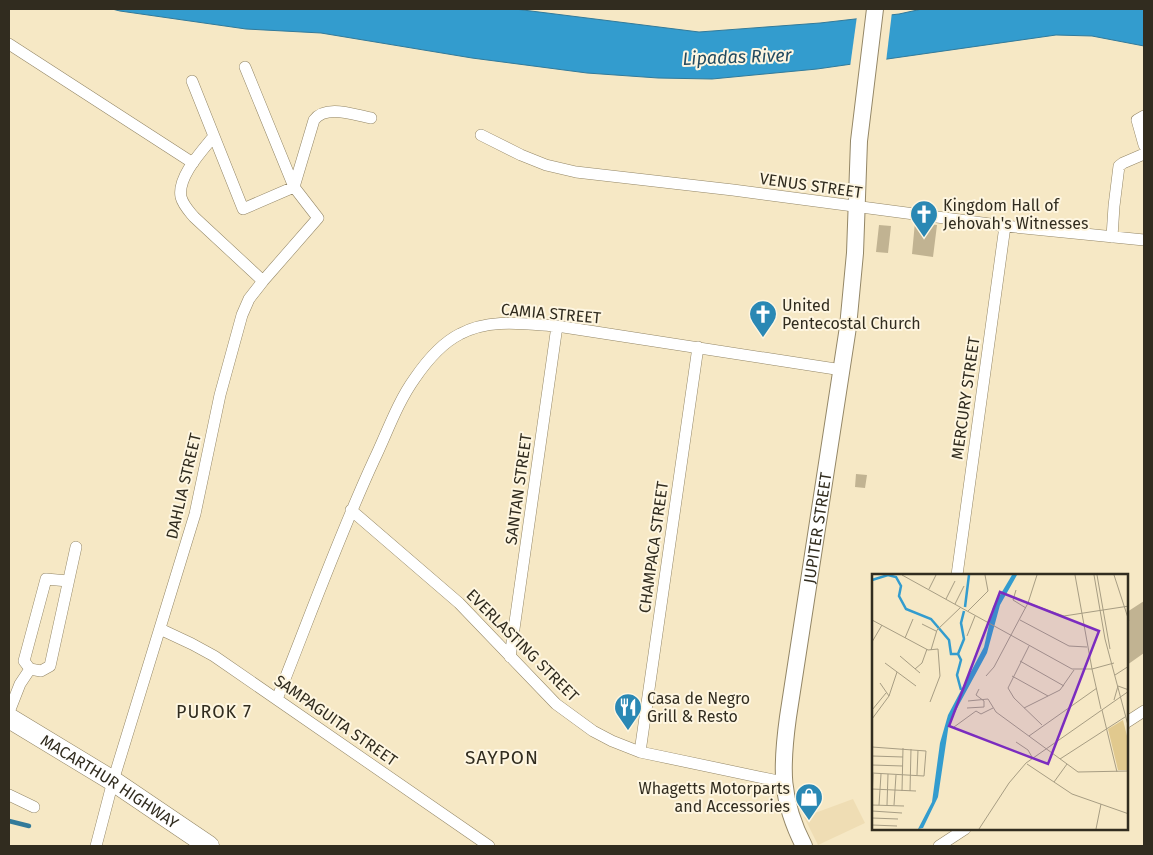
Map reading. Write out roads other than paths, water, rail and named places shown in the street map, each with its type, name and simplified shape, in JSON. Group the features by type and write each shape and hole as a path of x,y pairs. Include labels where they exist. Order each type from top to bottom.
{"highway":[{"name":"MACARTHUR HIGHWAY","path":"9,718 113,781 209,846"}],"main road":[{"name":"JUPITER STREET","path":"804,846 794,828 790,813 783,782 782,762 842,370 852,289 862,103 875,9"}],"street":[{"path":"9,44 193,162"},
{"path":"245,68 294,187"},
{"path":"192,81 243,209 294,187"},
{"path":"294,187 314,120 318,116 330,111 370,118"},
{"path":"1144,116 1137,120 1144,145"},
{"name":"VENUS STREET","path":"481,135 546,165 576,172 733,190 1005,226 1144,240"},
{"path":"214,136 193,162 184,179 181,188 181,198 186,207 263,281"},
{"path":"1112,236 1120,166 1144,154"},
{"name":"DAHLIA STREET","path":"96,846 113,781 195,514 213,426 242,315 249,299 263,281 318,218 294,187"},
{"name":"MERCURY STREET","path":"957,574 1005,226"},
{"name":"CAMIA STREET","path":"277,699 351,510 399,406 414,380 441,348 459,334 475,327 494,324 517,323 557,326 842,370"},
{"name":"SANTAN STREET","path":"510,657 557,326"},
{"name":"CHAMPACA STREET","path":"640,752 698,348"},
{"name":"EVERLASTING STREET","path":"351,510 458,603 539,688 573,717 612,741 640,752 783,782"},
{"path":"68,581 46,579 24,661 30,669 41,671 50,666 76,547"},
{"name":"SAMPAGUITA STREET","path":"160,629 214,656 489,846"},
{"path":"9,712 20,684 30,669"},
{"path":"1128,721 1144,711"},
{"path":"9,794 34,807"},
{"path":"939,846 963,830"}],"water":[{"name":"Lipadas River","path":"112,9 515,9 699,32 820,23 899,14 922,9 1144,9 1144,46 1092,36 1056,35 817,69 712,79 658,78 587,73 472,58 321,33 246,29"}],"waterway":[{"path":"9,821 29,826"}],"place":[{"name":"Kingdom Hall of Jehovah's Witnesses","path":"924,238"},
{"name":"United Pentecostal Church","path":"763,338"},
{"name":"Casa de Negro Grill & Resto","path":"628,731"},
{"name":"Whagetts Motorparts and Accessories","path":"809,821"}],"district":[{"name":"PUROK 7","path":"214,712"},
{"name":"SAYPON","path":"502,757"}]}
